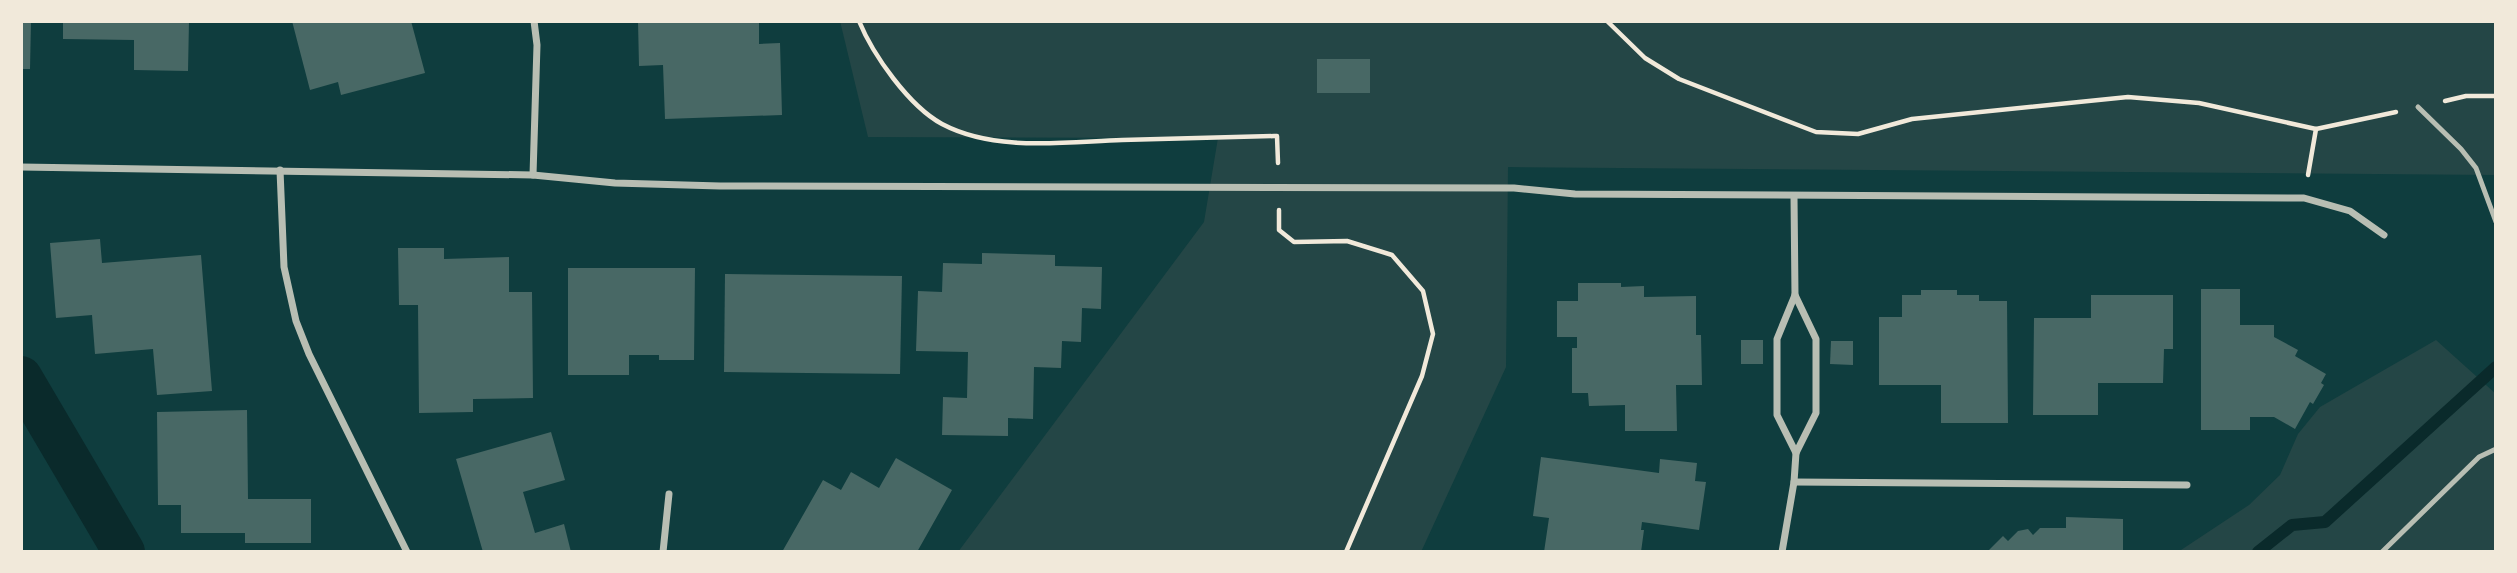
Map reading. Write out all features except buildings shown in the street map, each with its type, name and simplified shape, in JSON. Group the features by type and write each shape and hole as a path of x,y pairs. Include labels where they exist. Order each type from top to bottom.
{"street":[{"path":"533,175 537,45 534,21"},
{"path":"21,167 533,175 615,183 720,186 1278,186 1514,188 1574,194 2304,198 2350,211 2384,235"},
{"path":"280,170 284,267 296,321 309,354 407,552"},
{"path":"1794,195 1795,295 1777,339 1777,415 1796,453"},
{"path":"1783,552 1796,453 1816,413 1815,339 1795,295"},
{"path":"1794,482 2187,485"},
{"path":"663,552 669,494"}],"lane":[{"path":"2418,107 2461,149 2476,168 2496,222"},
{"path":"2382,552 2479,457 2496,449"}],"path":[{"path":"859,21 867,41 901,89 940,123 976,137 1023,143 1277,136 1279,230 1294,242 1347,241 1392,255 1423,291 1433,334 1422,376 1346,552"},
{"path":"1607,21 1646,58 1679,79 1815,132 1858,134 1912,119 2128,96 2199,103 2316,129 2466,96 2496,96"},
{"path":"2304,198 2316,129"}],"shaded area":[{"path":"840,21 2496,21 2496,175 1508,167 1506,367 1421,552 958,552 1204,222 1218,138 868,137"},
{"path":"2436,340 2496,394 2496,552 2178,552 2249,505 2280,475 2298,434 2320,407"}],"waterway":[{"path":"2258,552 2292,525 2325,522 2496,367"},
{"path":"21,377 124,552"}]}
